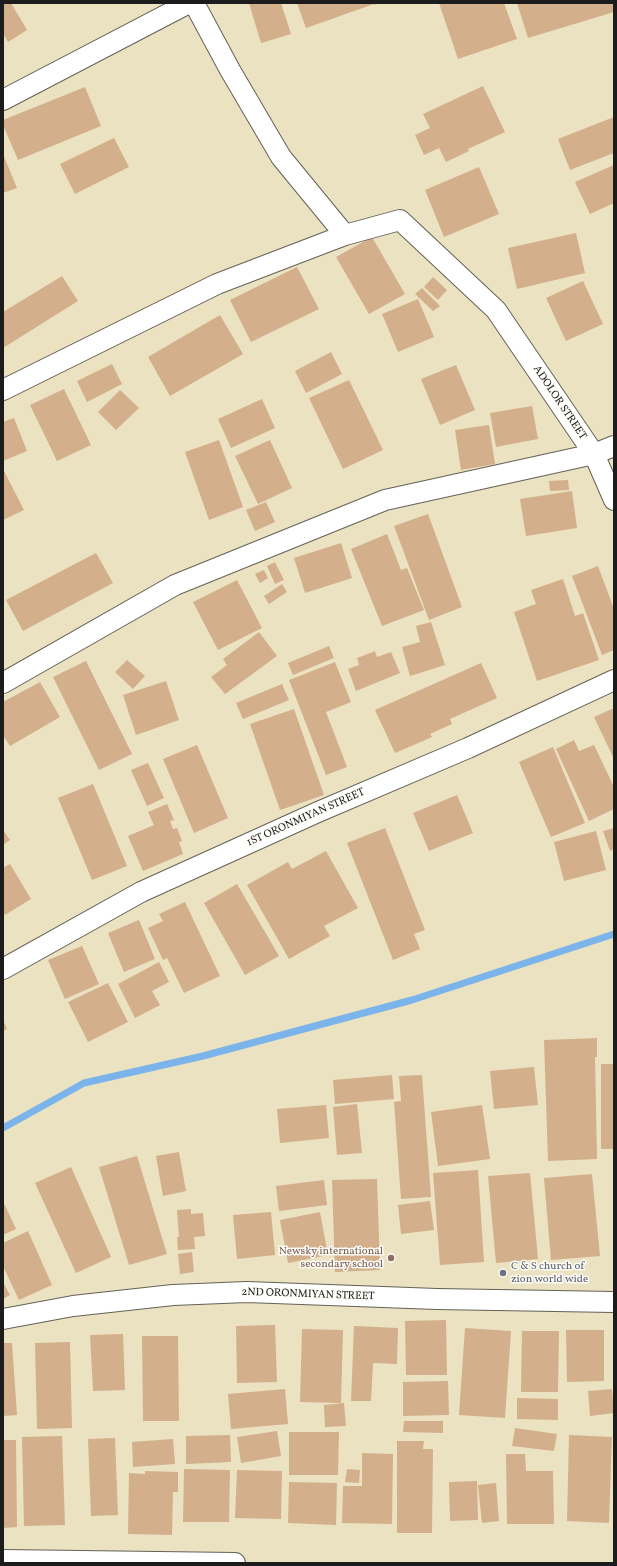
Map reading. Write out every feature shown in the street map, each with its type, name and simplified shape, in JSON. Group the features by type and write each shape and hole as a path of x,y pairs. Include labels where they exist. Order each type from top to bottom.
{"street":[{"path":"3,100 189,3"},
{"path":"3,390 217,284 345,235 281,157 230,70 194,3"},
{"name":"ADOLOR STREET","path":"345,235 400,220 496,310 594,454 614,500"},
{"path":"3,683 175,585 385,500 594,454 614,446"},
{"name":"1ST ORONMIYAN STREET","path":"3,969 142,892 318,812 468,748 614,680"},
{"name":"2ND ORONMIYAN STREET","path":"3,1319 73,1306 173,1295 239,1292 437,1299 614,1302"},
{"path":"3,1560 235,1563"}],"building":[{"path":"3,3 11,3 27,30 8,42 3,33"},
{"path":"249,3 281,3 291,34 261,43"},
{"path":"297,3 380,3 306,28"},
{"path":"439,3 504,3 517,39 458,59"},
{"path":"517,3 614,3 614,12 528,38"},
{"path":"483,86 505,132 468,149 469,151 446,162 439,148 424,155 415,135 430,128 423,114"},
{"path":"85,87 101,126 18,160 3,125 3,120"},
{"path":"614,117 614,153 570,170 558,139"},
{"path":"114,138 129,167 75,194 60,164"},
{"path":"3,154 17,188 3,193"},
{"path":"614,165 614,203 590,214 575,182"},
{"path":"479,167 499,214 444,237 425,190"},
{"path":"576,233 585,273 517,289 508,248"},
{"path":"372,237 405,294 369,314 336,257"},
{"path":"297,267 319,309 251,342 230,300"},
{"path":"62,276 78,301 3,348 3,312"},
{"path":"433,277 447,290 438,300 424,287"},
{"path":"583,281 603,324 566,341 546,298"},
{"path":"422,288 440,306 433,311 415,294"},
{"path":"418,299 434,337 398,352 382,314"},
{"path":"220,315 243,354 170,396 148,357"},
{"path":"331,352 342,374 306,393 295,371"},
{"path":"112,364 122,384 87,402 77,381"},
{"path":"456,365 475,410 440,425 421,379"},
{"path":"349,380 383,450 343,469 309,398"},
{"path":"64,389 91,445 57,461 30,405"},
{"path":"120,390 139,408 116,430 98,412"},
{"path":"262,399 275,428 231,448 218,419"},
{"path":"532,406 538,439 496,447 490,413"},
{"path":"14,418 27,451 3,461 3,422"},
{"path":"489,425 495,464 461,470 455,430"},
{"path":"219,440 243,507 209,520 185,452"},
{"path":"270,440 292,488 258,504 235,456"},
{"path":"3,469 24,510 3,520"},
{"path":"568,480 569,490 550,491 549,481"},
{"path":"572,491 577,528 526,536 520,499"},
{"path":"266,502 275,522 255,531 246,510"},
{"path":"428,514 462,607 429,620 394,526"},
{"path":"387,534 401,570 407,568 424,610 382,626 351,549"},
{"path":"341,543 352,578 305,593 294,558"},
{"path":"96,553 113,583 23,631 6,600"},
{"path":"275,562 284,580 275,584 267,566"},
{"path":"598,566 614,609 614,650 602,655 572,576"},
{"path":"264,570 268,578 260,583 255,574"},
{"path":"563,579 575,616 583,613 599,660 537,681 514,612 536,604 531,590"},
{"path":"237,580 262,628 218,650 193,602"},
{"path":"282,584 287,592 269,604 264,596"},
{"path":"431,622 445,665 410,676 402,647 420,642 416,626"},
{"path":"259,632 277,656 225,694 211,677 227,665 223,659"},
{"path":"329,646 334,658 293,675 288,663"},
{"path":"375,651 377,657 391,652 400,673 356,691 348,669 359,665 357,658"},
{"path":"127,660 145,676 133,689 115,672"},
{"path":"86,661 132,754 99,770 53,677"},
{"path":"335,662 351,702 326,712 347,767 326,775 289,680"},
{"path":"481,663 497,698 450,719 452,724 430,734 432,737 395,753 375,710"},
{"path":"166,681 179,720 136,735 123,695"},
{"path":"40,682 60,717 10,746 3,735 3,702"},
{"path":"282,684 289,700 243,719 236,703"},
{"path":"614,708 614,759 594,717"},
{"path":"294,709 324,795 280,810 250,724"},
{"path":"574,740 579,751 594,745 614,787 614,809 589,821 556,749"},
{"path":"197,745 228,818 194,833 163,759"},
{"path":"553,747 585,823 551,837 519,762"},
{"path":"148,763 164,798 147,806 131,770"},
{"path":"93,784 127,866 92,880 58,798"},
{"path":"457,795 473,833 429,851 413,813"},
{"path":"167,804 174,820 170,821 173,829 177,828 182,841 179,842 183,854 143,871 128,836 154,825 148,812"},
{"path":"385,828 425,930 414,934 420,949 393,960 347,843"},
{"path":"614,828 614,849 610,851 603,831"},
{"path":"3,830 10,840 3,845"},
{"path":"596,831 606,870 564,881 554,842"},
{"path":"326,851 358,908 324,926 330,936 289,959 247,885 288,862 292,869"},
{"path":"10,864 31,899 5,915 3,911 3,868"},
{"path":"237,884 279,956 245,975 204,903"},
{"path":"185,902 220,976 184,993 167,958 163,960 148,928 163,921 159,914"},
{"path":"139,920 155,959 124,972 108,933"},
{"path":"82,946 99,984 65,999 48,960"},
{"path":"159,962 169,982 152,991 160,1005 135,1018 118,984"},
{"path":"108,983 128,1022 88,1042 68,1002"},
{"path":"3,1020 7,1029 3,1031"},
{"path":"597,1038 597,1057 595,1057 597,1159 548,1161 544,1040"},
{"path":"601,1064 614,1064 614,1149 601,1149"},
{"path":"534,1067 538,1105 494,1109 490,1071"},
{"path":"392,1075 394,1099 335,1104 333,1080"},
{"path":"422,1075 431,1197 401,1199 394,1102 401,1101 399,1076"},
{"path":"357,1104 362,1153 337,1155 333,1107"},
{"path":"326,1105 329,1138 280,1143 277,1109"},
{"path":"482,1105 490,1159 438,1166 431,1112"},
{"path":"179,1152 186,1191 163,1196 156,1156"},
{"path":"137,1156 167,1254 129,1265 99,1167"},
{"path":"71,1167 111,1257 76,1273 35,1183"},
{"path":"478,1170 484,1262 440,1265 433,1173"},
{"path":"530,1173 538,1259 496,1263 488,1176"},
{"path":"592,1174 600,1256 551,1260 544,1178"},
{"path":"377,1179 380,1270 335,1272 332,1180"},
{"path":"324,1180 327,1205 279,1211 276,1186"},
{"path":"3,1201 16,1229 3,1235"},
{"path":"430,1201 434,1230 401,1234 398,1205"},
{"path":"191,1209 191,1214 203,1213 205,1236 194,1237 195,1249 178,1250 177,1237 179,1237 177,1210"},
{"path":"271,1212 275,1255 237,1259 233,1215"},
{"path":"320,1212 328,1255 288,1263 280,1220"},
{"path":"28,1231 52,1285 19,1300 3,1266 3,1243"},
{"path":"192,1252 194,1272 180,1274 178,1254"},
{"path":"3,1282 10,1295 3,1299"},
{"path":"446,1320 447,1375 406,1375 405,1321"},
{"path":"275,1325 277,1382 237,1383 236,1326"},
{"path":"354,1326 398,1328 397,1364 373,1363 371,1401 351,1401"},
{"path":"465,1328 511,1331 505,1418 459,1415"},
{"path":"302,1329 343,1330 341,1403 300,1402"},
{"path":"566,1330 604,1330 604,1381 567,1382"},
{"path":"522,1331 559,1331 558,1392 521,1392"},
{"path":"123,1334 125,1390 93,1391 90,1335"},
{"path":"142,1336 178,1336 179,1421 143,1421"},
{"path":"70,1342 72,1428 37,1429 35,1343"},
{"path":"3,1343 12,1343 17,1415 3,1416"},
{"path":"448,1381 449,1415 403,1416 403,1382"},
{"path":"285,1389 288,1424 231,1429 228,1394"},
{"path":"612,1389 614,1413 590,1416 588,1391"},
{"path":"517,1398 558,1399 558,1420 517,1419"},
{"path":"344,1403 346,1426 325,1427 324,1405"},
{"path":"404,1421 443,1421 443,1433 403,1432"},
{"path":"515,1428 557,1434 554,1451 512,1446"},
{"path":"277,1431 281,1456 241,1463 237,1437"},
{"path":"289,1432 339,1432 338,1475 289,1475"},
{"path":"230,1435 231,1462 186,1464 186,1436"},
{"path":"569,1435 612,1437 609,1523 567,1521"},
{"path":"62,1436 65,1525 24,1526 22,1437"},
{"path":"115,1438 118,1515 91,1516 88,1439"},
{"path":"173,1439 175,1464 133,1467 132,1442"},
{"path":"3,1440 16,1440 17,1527 3,1528"},
{"path":"397,1441 424,1441 423,1449 433,1449 432,1533 397,1533"},
{"path":"362,1453 393,1454 392,1524 342,1523 343,1486 362,1486"},
{"path":"506,1454 525,1454 526,1471 553,1471 554,1524 507,1524"},
{"path":"184,1469 230,1470 229,1522 183,1522"},
{"path":"347,1469 360,1470 359,1483 345,1482"},
{"path":"237,1470 282,1471 281,1519 235,1518"},
{"path":"145,1471 178,1472 178,1492 173,1492 172,1535 128,1534 129,1473 145,1474"},
{"path":"477,1481 478,1520 450,1521 449,1482"},
{"path":"289,1482 337,1483 336,1525 288,1523"},
{"path":"496,1483 499,1521 482,1523 478,1485"}],"waterway":[{"path":"3,1128 84,1083 203,1056 412,1000 614,934"}],"place":[{"name":"Newsky international secondary school","path":"391,1258"},
{"name":"C & S church of zion world wide","path":"503,1273"}]}
